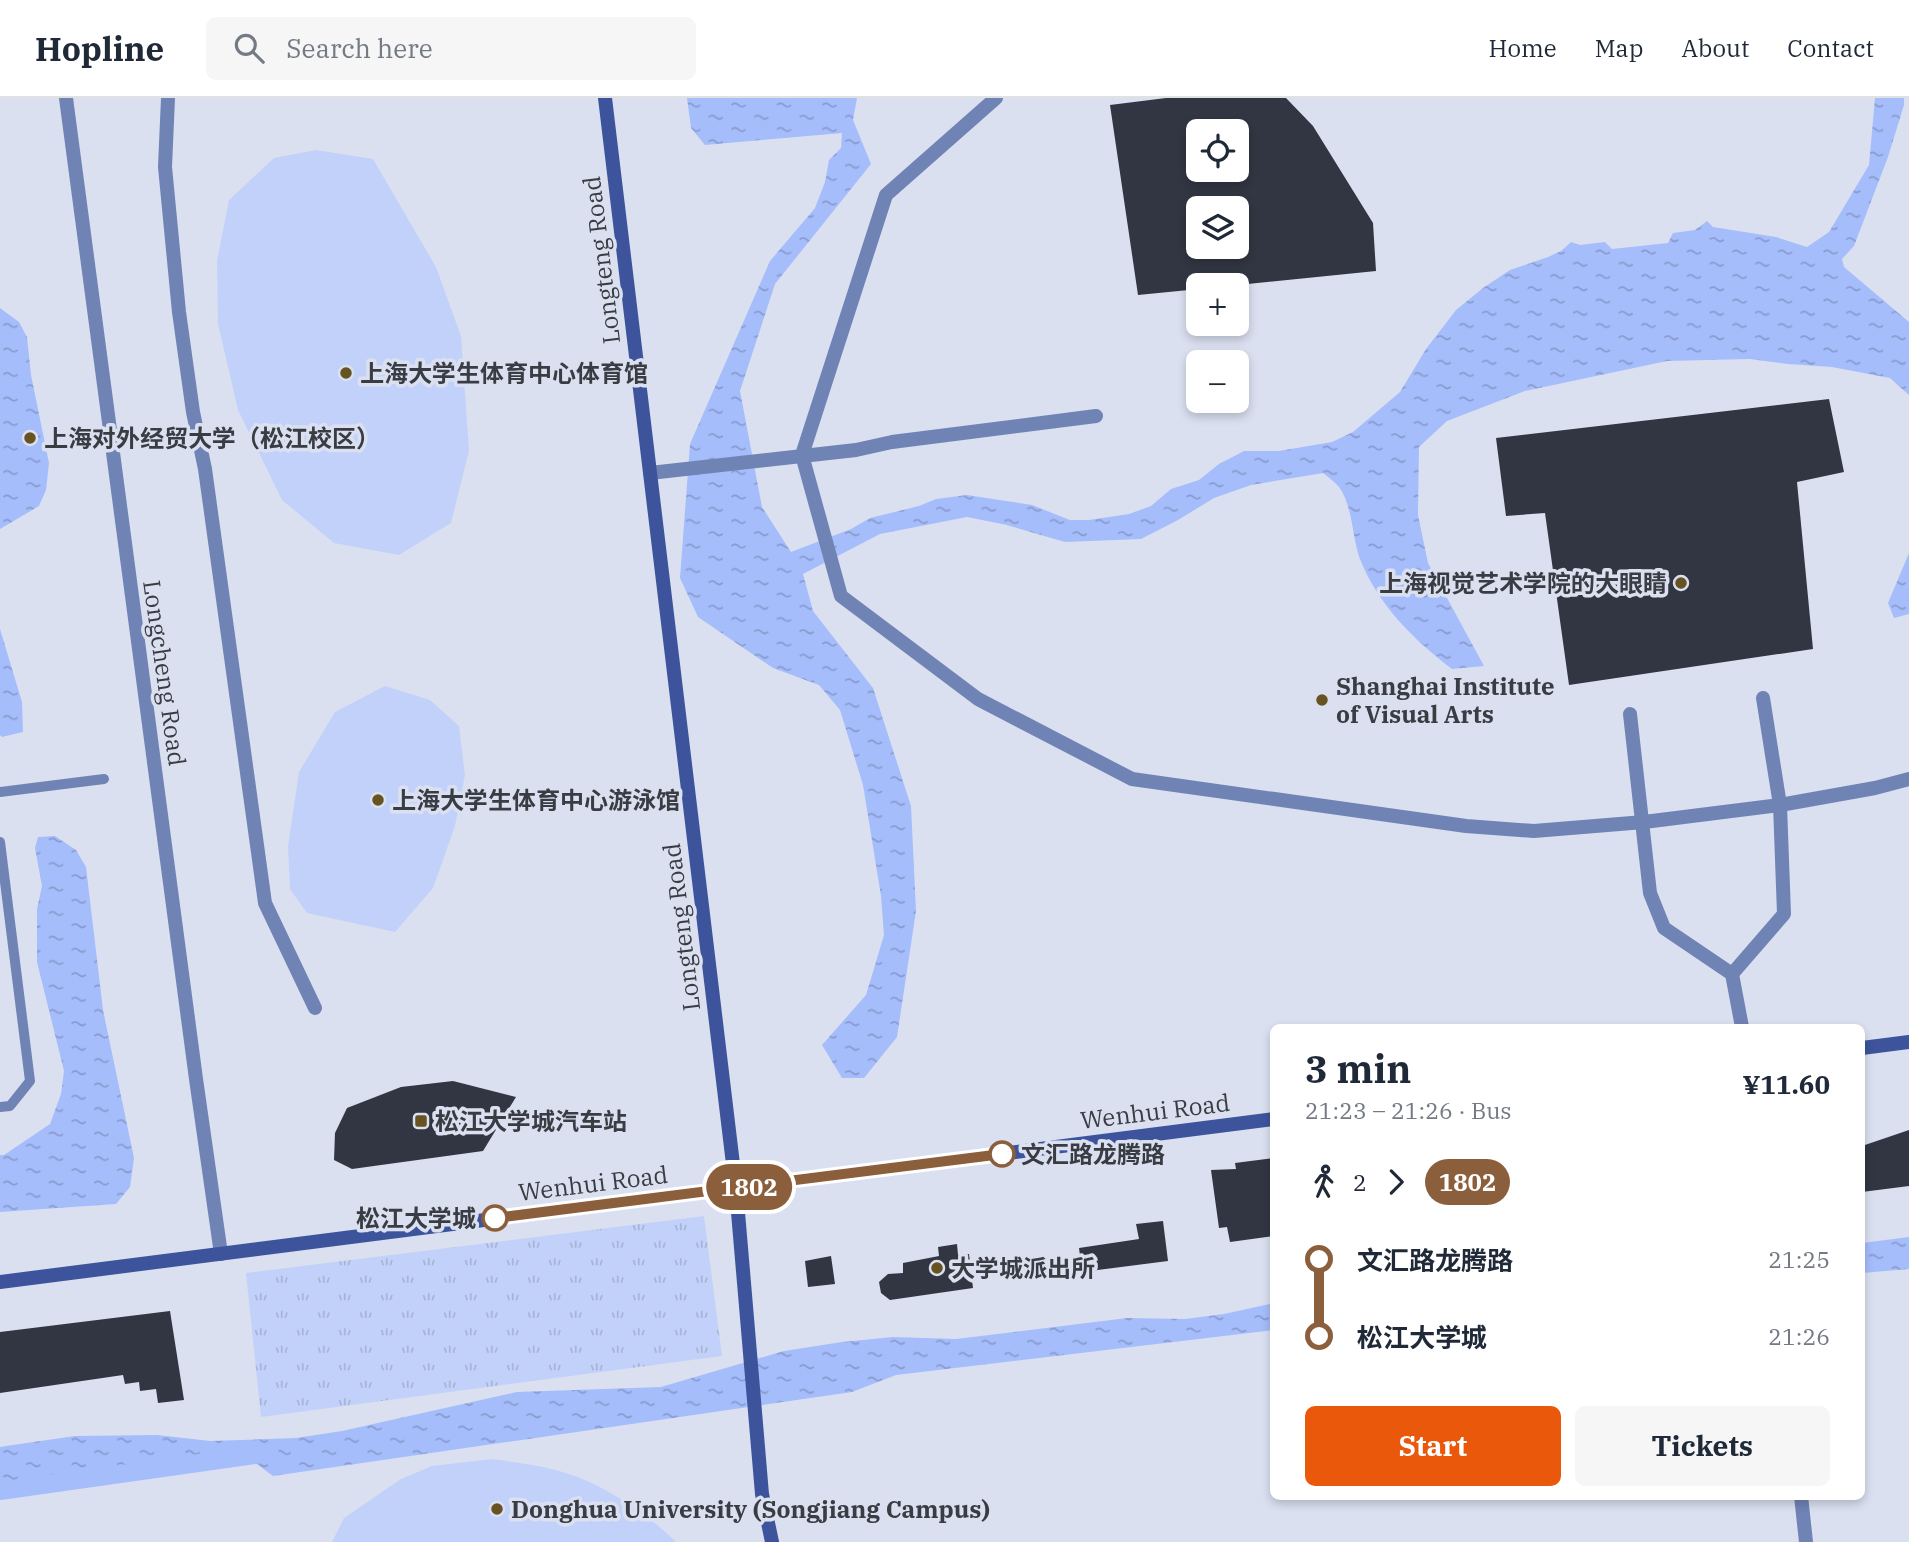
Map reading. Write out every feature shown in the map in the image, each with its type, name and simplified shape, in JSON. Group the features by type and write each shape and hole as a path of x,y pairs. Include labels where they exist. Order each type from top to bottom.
{"main road":[{"name":"Longteng Road","path":"605,98 736,1189 762,1494 772,1542"},
{"path":"1865,1048 1909,1042"},
{"name":"Wenhui Road","path":"0,1282 1270,1120"}],"street":[{"name":"Longcheng Road","path":"66,98 221,1254"},
{"path":"168,98 165,167 179,312 193,412 205,469 265,903 315,1008"},
{"path":"996,98 886,195 802,455 841,596 978,699 1132,779 1466,826 1534,831 1644,822 1780,805 1875,788 1909,779"},
{"path":"650,473 856,450 892,442 1096,416"},
{"path":"1732,974 1784,914 1780,805 1763,698"},
{"path":"1630,714 1650,893 1664,928 1732,974 1741,1024"},
{"path":"0,792 104,779"},
{"path":"0,842 30,1081 10,1106 0,1107"},
{"path":"1801,1500 1806,1542"}],"green space":[{"name":"上海大学生体育中心体育馆","path":"316,150 373,159 436,267 461,336 469,451 451,523 399,555 334,543 282,500 238,410 218,324 217,261 229,200 274,158"},
{"name":"上海大学生体育中心游泳馆","path":"385,686 430,700 459,726 465,775 455,826 433,888 395,932 307,913 290,889 288,846 299,772 335,712"},
{"path":"704,1216 722,1356 261,1417 246,1273"},
{"path":"492,1459 552,1469 585,1480 627,1503 676,1542 332,1542 344,1518 401,1479 432,1466"}],"water":[{"path":"687,98 857,98 853,120 871,164 775,284 740,391 762,507 791,552 851,529 870,518 936,499 967,495 1032,505 1070,520 1129,514 1151,506 1171,489 1199,480 1219,464 1244,451 1279,451 1332,442 1353,432 1400,392 1426,349 1456,310 1510,270 1548,257 1571,242 1580,245 1605,242 1612,249 1668,243 1673,233 1695,230 1707,221 1713,227 1776,237 1807,247 1829,232 1869,165 1875,98 1904,98 1904,105 1888,157 1854,246 1842,259 1844,267 1909,322 1909,395 1890,378 1832,367 1750,359 1667,361 1525,391 1447,421 1419,447 1418,515 1428,563 1484,666 1452,669 1398,620 1377,592 1360,559 1344,495 1323,473 1251,485 1214,498 1141,539 1065,542 1007,525 967,517 880,534 803,574 813,611 873,688 911,806 916,911 897,1037 864,1078 842,1078 822,1045 866,995 884,935 881,896 863,785 840,710 819,685 773,668 698,617 680,578 690,444 770,261 815,208 825,182 829,160 841,148 842,133 705,145 691,128"},
{"path":"0,308 19,322 27,337 31,375 49,463 46,490 39,506 0,529"},
{"path":"1909,553 1909,614 1894,618 1888,603"},
{"path":"0,629 22,702 23,732 2,737 0,735"},
{"path":"55,836 76,850 86,867 103,1010 134,1158 130,1187 116,1204 0,1212 0,1155 4,1155 50,1124 61,1094 64,1071 37,962 37,909 42,886 35,848 38,837"},
{"path":"1909,1237 1909,1269 1865,1273 1865,1243"},
{"path":"1270,1304 1270,1330 896,1375 852,1392 273,1476 247,1457 0,1488 0,1447 75,1436 157,1435 210,1441 296,1438 342,1431 517,1392 661,1387 784,1351 842,1342 893,1337 956,1339 1127,1318 1185,1319"}],"building":[{"path":"1166,98 1286,98 1313,126 1373,223 1376,271 1249,284 1249,273 1186,273 1186,290 1138,295 1110,105"},
{"name":"上海视觉艺术学院的大眼睛","path":"1829,399 1844,472 1797,482 1813,649 1569,685 1545,513 1506,516 1496,438"},
{"name":"松江大学城汽车站","path":"453,1081 516,1097 483,1151 352,1169 334,1160 335,1133 347,1108 401,1087"},
{"path":"1909,1130 1909,1186 1865,1192 1865,1145"},
{"path":"1270,1159 1270,1237 1230,1242 1227,1227 1219,1228 1211,1170 1236,1169 1235,1163"},
{"path":"1163,1221 1168,1261 1082,1272 1079,1248 1139,1239 1136,1224"},
{"name":"大学城派出所","path":"957,1244 958,1255 969,1254 973,1288 890,1300 881,1293 879,1282 888,1274 903,1273 903,1263 939,1256 938,1247"},
{"path":"831,1256 835,1284 808,1287 805,1261"},
{"path":"170,1311 184,1400 158,1403 156,1389 140,1391 139,1382 125,1384 123,1375 0,1393 0,1332"}],"waterway":[{"path":"0,1491 270,1453"}],"bus line":[{"name":"1802","path":"495,1218 1002,1154"}],"place":[{"name":"上海大学生体育中心体育馆","path":"346,373"},
{"name":"上海对外经贸大学（松江校区）","path":"30,438"},
{"name":"上海视觉艺术学院的大眼睛","path":"1681,583"},
{"name":"Shanghai Institute of Visual Arts","path":"1322,700"},
{"name":"上海大学生体育中心游泳馆","path":"378,800"},
{"name":"松江大学城汽车站","path":"421,1121"},
{"name":"文汇路龙腾路","path":"1002,1154"},
{"name":"松江大学城","path":"495,1218"},
{"name":"大学城派出所","path":"937,1268"},
{"name":"Donghua University (Songjiang Campus)","path":"497,1509"}]}
